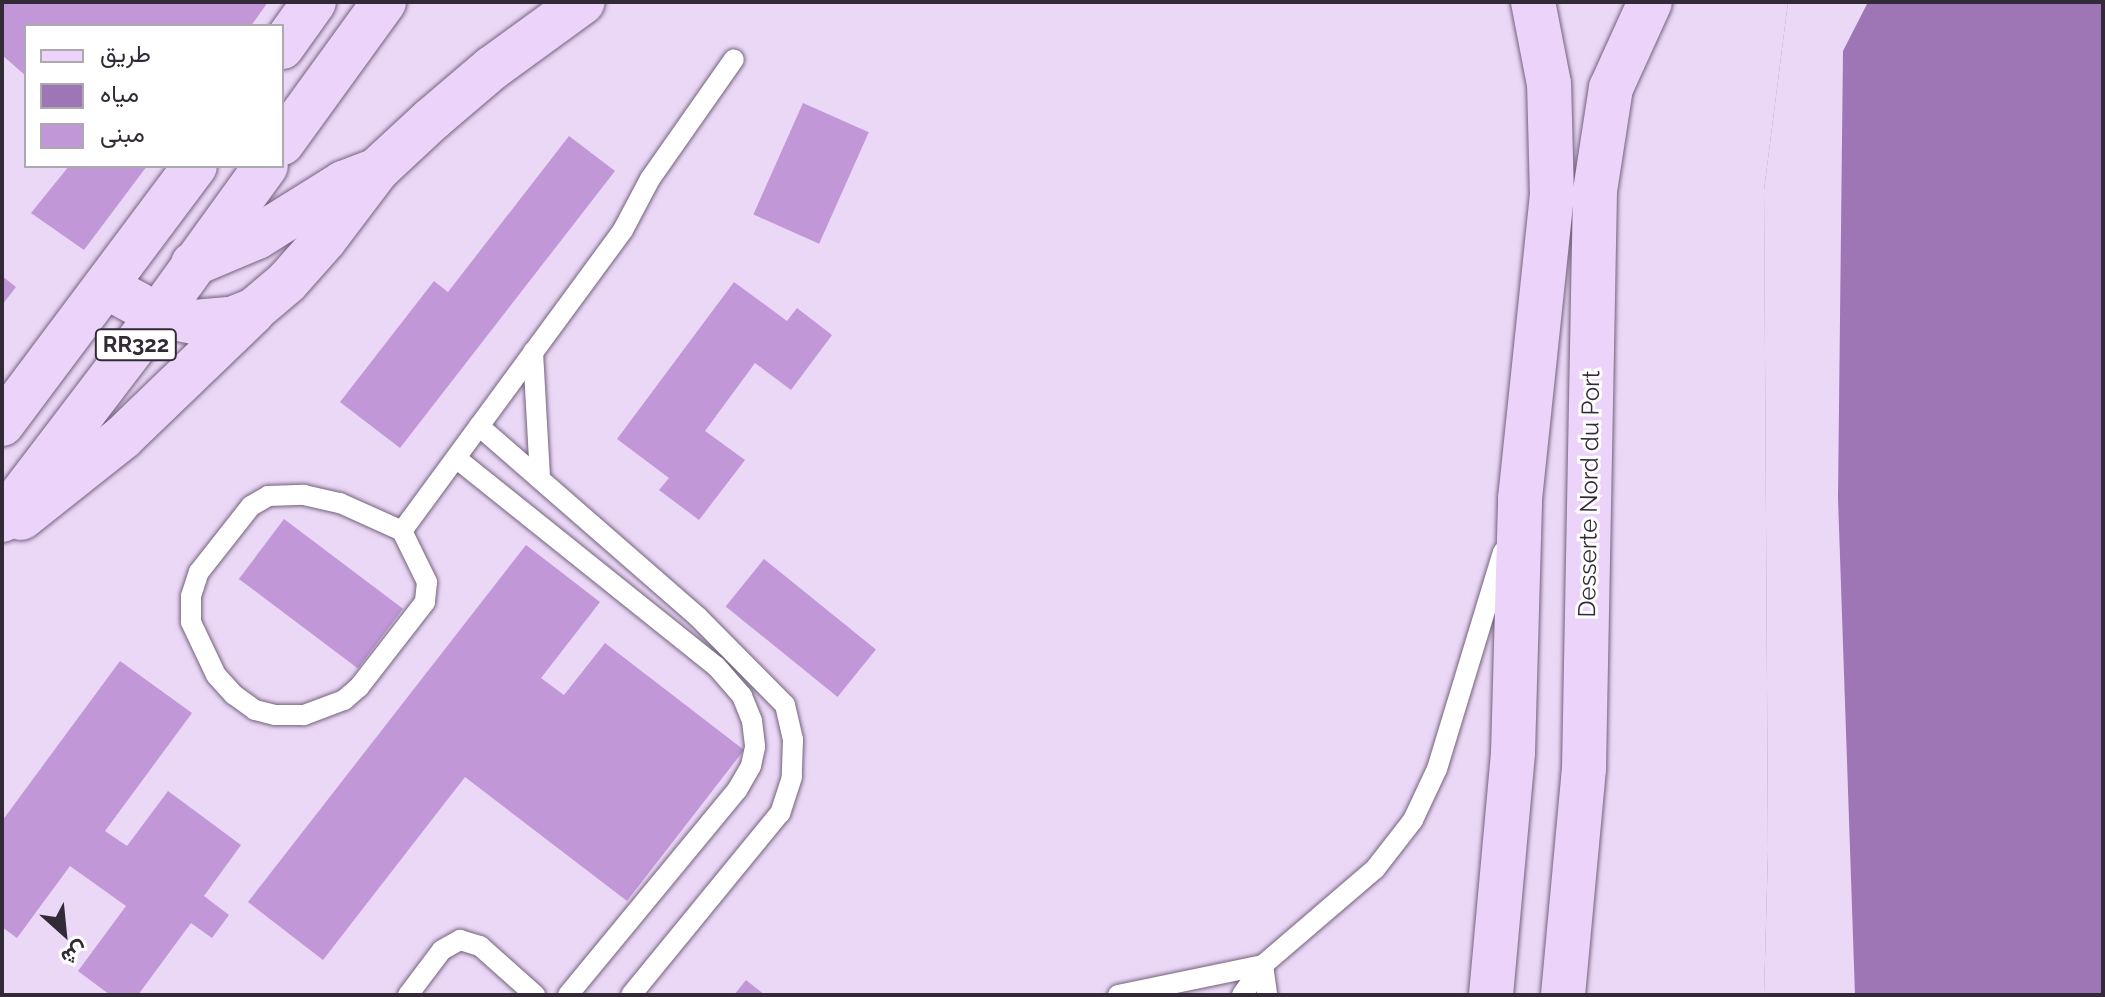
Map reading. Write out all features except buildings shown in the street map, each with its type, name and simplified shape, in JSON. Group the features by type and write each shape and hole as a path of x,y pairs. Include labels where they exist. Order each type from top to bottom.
{"main road":[{"path":"284,44 314,2"},
{"path":"284,140 384,2"},
{"path":"2,531 67,484 122,438 287,282 325,239 378,169 492,68 583,2"},
{"path":"1491,995 1513,753 1520,499 1552,196 1549,84 1533,2"},
{"name":"Desserte Nord du Port","path":"1563,995 1584,769 1595,191 1611,88 1650,2"},
{"name":"RR322","path":"2,424 194,168"},
{"name":"RR322","path":"2,520 158,315 265,168"},
{"path":"115,275 147,267 194,264 257,237 343,183 378,169"},
{"path":"115,275 158,315 194,322 217,321 254,310"}],"lane":[{"path":"402,531 623,230 650,179 734,59"},
{"path":"533,352 540,479"},
{"path":"479,426 730,647 785,705 793,740 792,777 780,813 631,995"},
{"path":"456,458 716,666 742,696 752,721 755,747 751,766 737,790 568,995"},
{"path":"304,495 340,503 402,531 427,582 425,602 359,687 344,700 304,715 275,715 255,710 234,695 216,675 191,622 191,596 199,572 251,506 268,496 304,495"},
{"path":"1242,995 1263,965 1375,869 1413,820 1437,769 1520,499"},
{"path":"716,666 730,647"},
{"path":"408,995 442,950 460,940 480,946 535,995"},
{"path":"1118,995 1263,965"},
{"path":"1263,965 1267,995"}],"water":[{"path":"1788,2 2103,2 2103,995 1764,995 1768,851 1764,190"}],"pier":[{"path":"1788,2 1868,2 1843,51 1838,498 1855,995 1764,995 1768,851 1764,190"}]}
